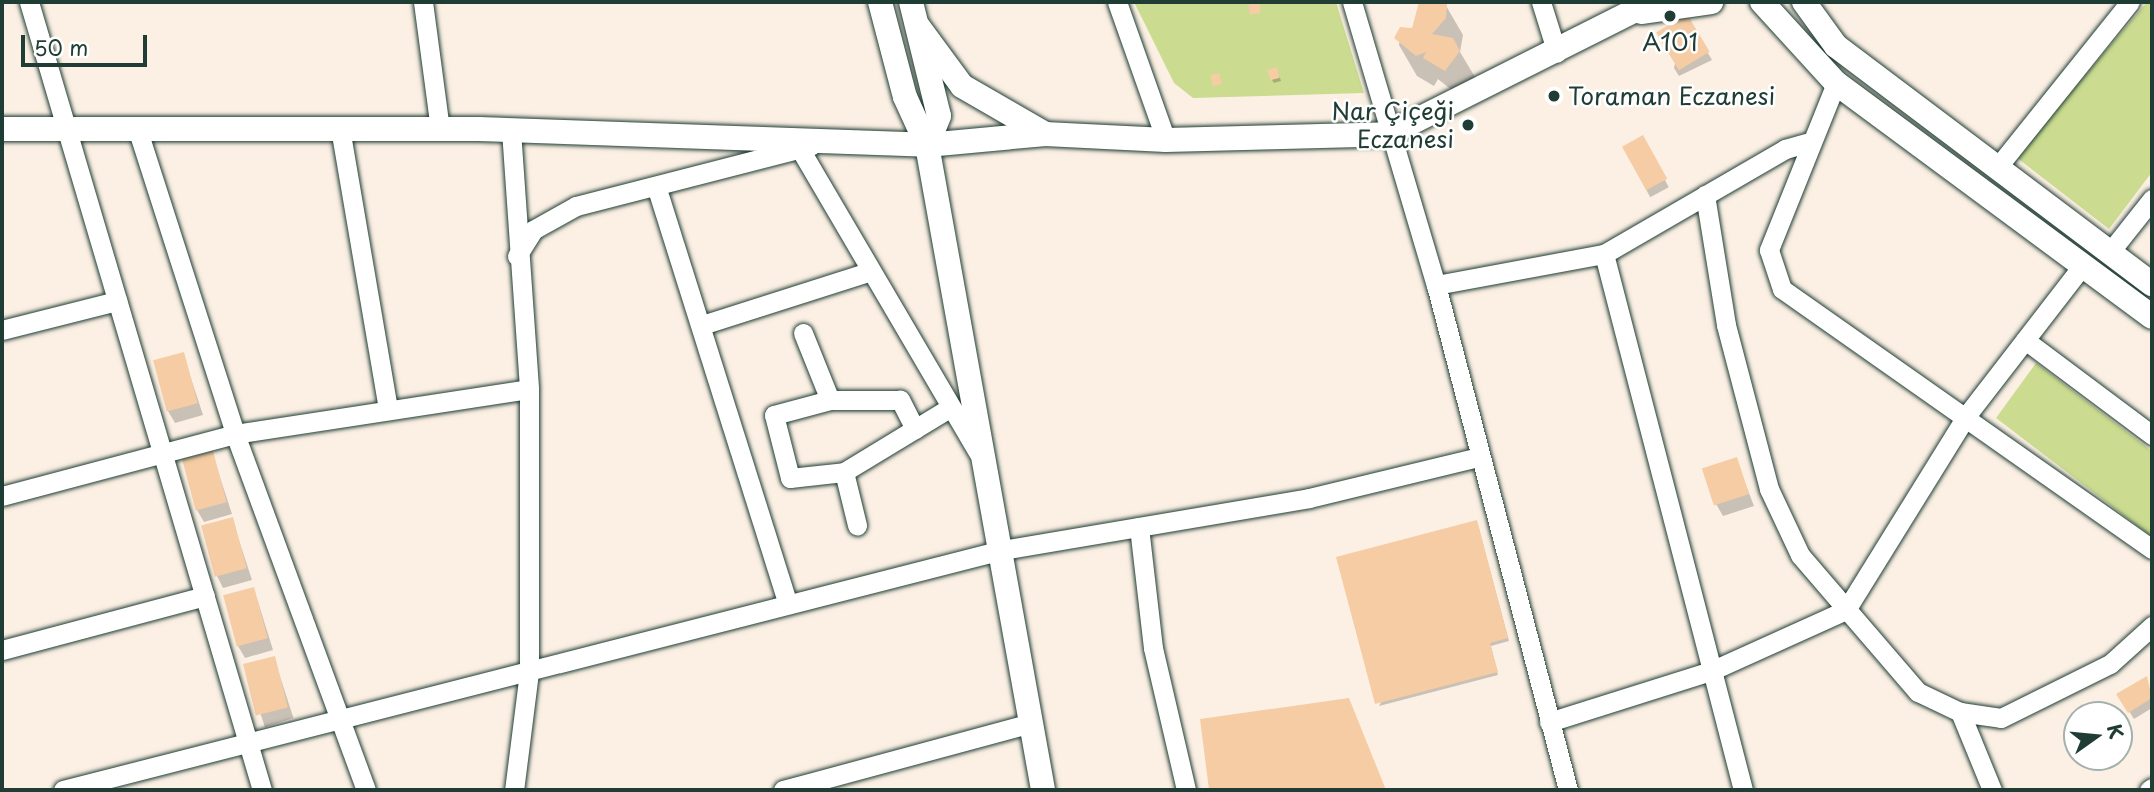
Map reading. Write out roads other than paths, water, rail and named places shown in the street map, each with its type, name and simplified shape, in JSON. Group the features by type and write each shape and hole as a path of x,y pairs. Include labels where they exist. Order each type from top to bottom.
{"street":[{"path":"29,2 262,790"},
{"path":"423,2 440,129"},
{"path":"880,2 905,97 927,145 1002,550 1043,790"},
{"path":"911,2 939,116 927,145"},
{"path":"1116,2 1166,141"},
{"path":"1352,2 1436,285 1568,790"},
{"path":"1541,2 1557,53"},
{"path":"2,129 511,130 837,139 927,145 1045,134 1166,141 1389,134 1647,7 1711,2"},
{"path":"1762,2 1836,83 2152,317"},
{"path":"1804,2 1836,46 2152,284"},
{"path":"1996,169 2130,2"},
{"path":"918,26 961,86 1045,134"},
{"path":"1836,83 1810,142 1769,250 1782,289 1967,415 2152,550"},
{"path":"137,128 235,435 366,790"},
{"path":"340,128 388,409"},
{"path":"511,130 517,256 529,389 529,672 514,790"},
{"path":"517,256 533,230 576,206 657,189 837,139"},
{"path":"1436,285 1605,254 1785,149 1810,142"},
{"path":"800,149 986,466"},
{"path":"657,189 787,602"},
{"path":"1705,195 1726,325 1769,489 1800,555 1918,692 1960,712 2001,718 2059,693 2110,664 2152,626"},
{"path":"2110,251 2152,199"},
{"path":"1605,254 1743,790"},
{"path":"1549,722 1711,671 1846,610 1967,415 2083,265"},
{"path":"702,325 871,271"},
{"path":"2,330 117,301"},
{"path":"803,333 830,400"},
{"path":"2025,340 2152,435"},
{"path":"2,495 235,435 529,389"},
{"path":"915,429 900,400 830,400 774,415 790,478 844,472 915,429 951,407"},
{"path":"63,790 109,785 248,743 529,672 787,602 1002,550 1309,498 1479,457"},
{"path":"844,472 857,525"},
{"path":"1139,527 1153,648 1186,790"},
{"path":"2,650 205,596"},
{"path":"1960,712 1992,790"},
{"path":"783,790 1032,723"}],"place":[{"name":"A101","path":"1670,16"},
{"name":"Toraman Eczanesi","path":"1554,96"},
{"name":"Nar Çiçeği Eczanesi","path":"1468,125"}]}
